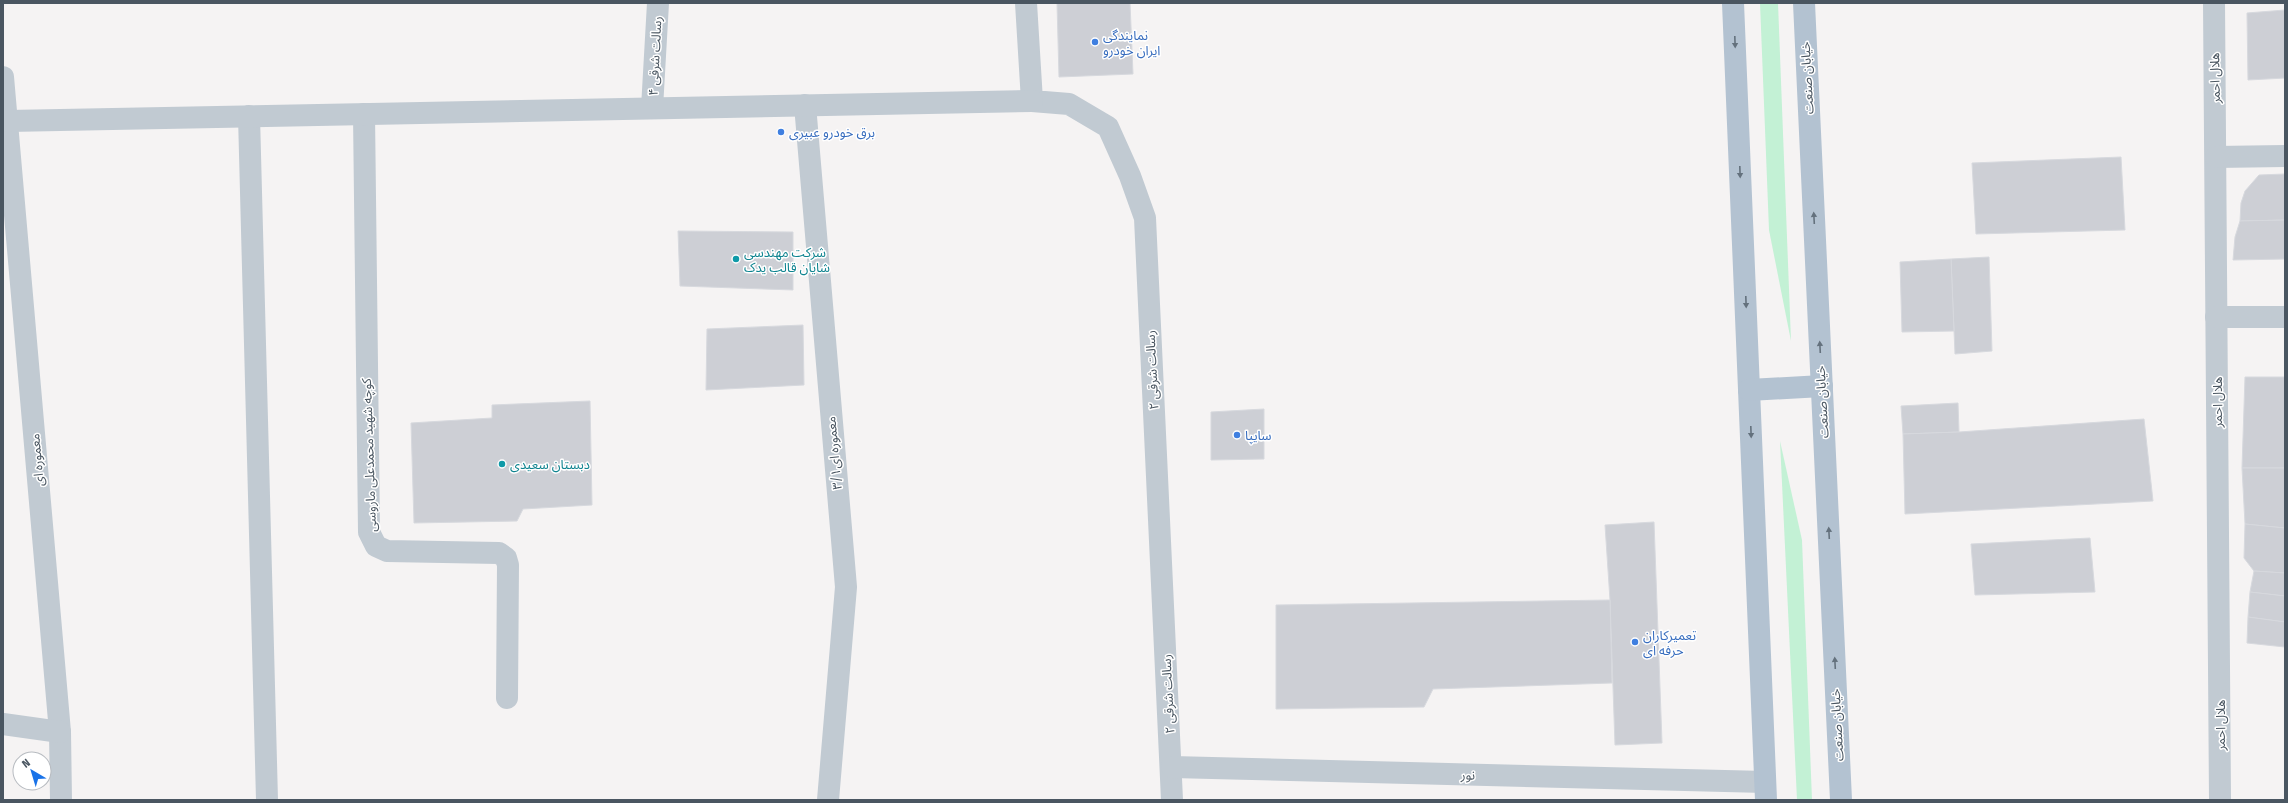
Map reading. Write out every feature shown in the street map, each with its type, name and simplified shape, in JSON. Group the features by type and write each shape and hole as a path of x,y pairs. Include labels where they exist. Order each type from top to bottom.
{"main road":[{"path":"1734,3 1766,791"},
{"name":"خیابان صنعت","path":"1804,3 1841,800"},
{"path":"1749,390 1822,386"}],"street":[{"name":"رسالت شرقی ۴","path":"652,108 658,3"},
{"path":"1026,3 1032,101"},
{"name":"هلال احمر","path":"2214,3 2220,800"},
{"name":"معموره ای","path":"3,76 60,732 61,800"},
{"name":"رسالت شرقی ۲","path":"8,121 1032,101 1070,104 1108,128 1130,176 1145,218 1172,767 1172,800"},
{"name":"معموره ای۳/۱","path":"805,105 846,586 828,800"},
{"name":"کوچه شهید محمدعلی ماروسی","path":"364,114 369,532 376,546 387,551 499,554 506,558 508,565 507,698"},
{"path":"249,116 267,800"},
{"path":"2216,157 2285,156"},
{"path":"2216,317 2285,317"},
{"path":"3,724 60,732"},
{"name":"نور","path":"1172,767 1766,791"}],"green space":[{"path":"1760,3 1778,3 1791,341 1769,230"},
{"path":"1780,441 1802,540 1812,800 1797,800"}],"building":[{"name":"نمایندگی ایران خودرو","path":"1057,3 1130,3 1133,74 1059,77"},
{"path":"2285,10 2285,78 2248,80 2247,13"},
{"path":"2121,157 2125,230 1976,234 1972,163"},
{"path":"2285,174 2285,220 2240,221 2241,203 2245,191 2259,175"},
{"path":"2285,220 2285,259 2233,260 2235,237 2240,221"},
{"name":"شرکت مهندسی شایان قالب یدک","path":"678,231 793,232 793,290 680,286"},
{"path":"1989,257 1992,351 1955,354 1951,259"},
{"path":"1951,259 1954,331 1902,332 1900,262"},
{"path":"803,325 804,385 706,390 707,329"},
{"path":"2245,377 2285,377 2285,468 2242,468"},
{"name":"دبستان سعیدی","path":"590,401 592,505 523,509 517,521 414,523 411,423 492,418 492,405"},
{"path":"1958,403 1959,432 1903,434 1901,406"},
{"name":"سایپا","path":"1264,409 1264,459 1211,460 1211,412"},
{"path":"2144,419 2153,501 1905,514 1903,434 1959,432"},
{"path":"2242,468 2285,468 2285,528 2245,524"},
{"name":"تعمیرکاران حرفه ای","path":"1654,522 1662,743 1615,745 1610,600 1605,525"},
{"path":"2245,524 2285,528 2285,573 2254,571 2244,558"},
{"path":"2090,538 2095,592 1975,595 1971,544"},
{"path":"2254,571 2285,573 2285,596 2250,592"},
{"path":"2250,592 2285,596 2285,622 2248,617"},
{"path":"1610,600 1612,683 1433,689 1424,707 1276,709 1276,605"},
{"path":"2248,617 2285,622 2285,647 2247,643"}],"place":[{"name":"نمایندگی ایران خودرو","path":"1095,42"},
{"name":"برق خودرو عبیری","path":"781,132"},
{"name":"شرکت مهندسی شایان قالب یدک","path":"736,259"},
{"name":"سایپا","path":"1237,435"},
{"name":"دبستان سعیدی","path":"502,464"},
{"name":"تعمیرکاران حرفه ای","path":"1635,642"}]}
